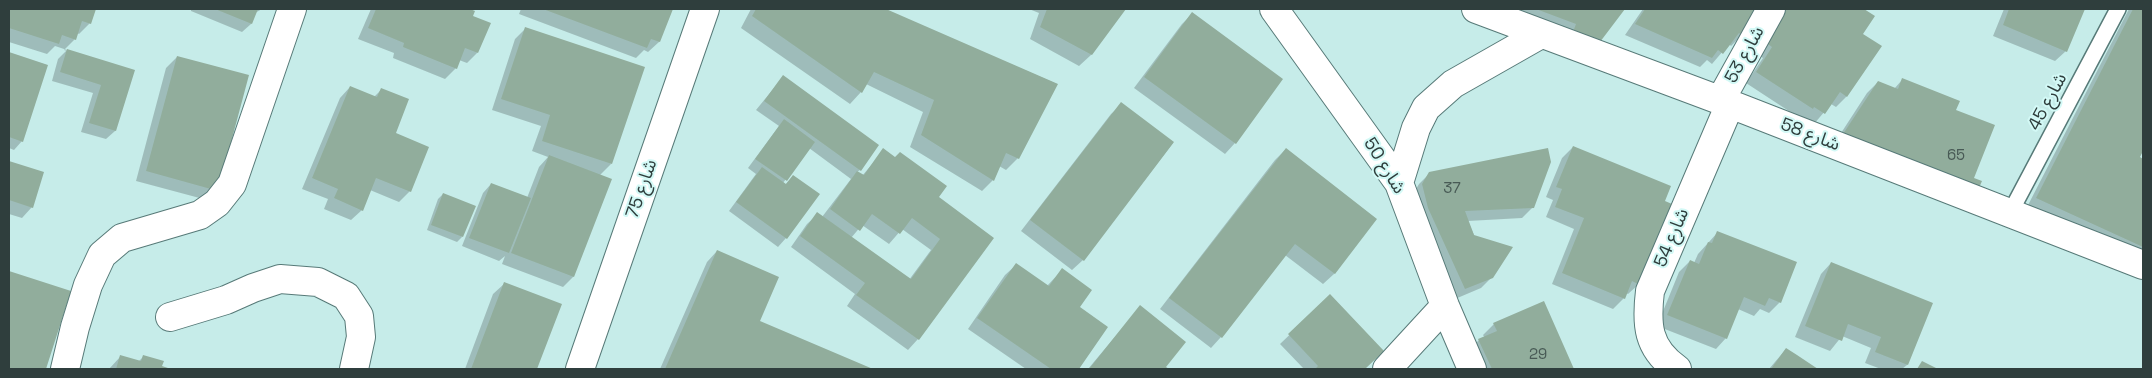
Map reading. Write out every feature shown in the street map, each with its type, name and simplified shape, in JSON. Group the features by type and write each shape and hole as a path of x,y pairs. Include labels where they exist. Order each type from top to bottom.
{"street":[{"path":"65,369 88,284 102,255 122,238 200,215 217,203 232,184 292,9"},
{"name":"شارع 75","path":"580,369 705,9"},
{"name":"شارع 50","path":"1274,9 1399,183 1445,306 1472,369"},
{"name":"شارع 58","path":"1476,9 1725,102 2143,265"},
{"name":"شارع 53","path":"1725,102 1771,9"},
{"path":"1399,183 1416,128 1426,108 1453,84 1541,34"},
{"name":"شارع 54","path":"1677,369 1671,365 1652,342 1647,322 1650,291 1725,102"},
{"path":"170,317 226,300 280,279 318,282 346,296 359,316 361,337 354,369"},
{"path":"1387,369 1445,306"}],"lane":[{"name":"شارع 45","path":"2010,213 2118,9"}],"building":[{"path":"10,9 96,9 91,24 82,21 76,40 62,35 59,44 9,28"},
{"path":"215,9 258,9 252,24"},
{"path":"376,9 470,9 475,11 473,16 491,23 478,53 465,48 457,69 403,47 404,43 368,28"},
{"path":"543,9 673,9 660,42 651,39 647,48"},
{"path":"756,9 886,9 1058,84 1019,159 1006,153 994,181 921,135 934,100 874,72 862,93 752,16"},
{"path":"1047,9 1126,9 1092,55 1040,27"},
{"path":"1536,9 1625,9 1600,42 1573,32 1576,24"},
{"path":"1645,9 1757,9 1743,36 1739,33 1723,54 1718,50 1712,58 1635,24"},
{"path":"1787,9 1864,9 1875,16 1863,34 1882,46 1847,97 1840,92 1825,114 1814,107 1813,109 1756,72 1772,47 1765,42"},
{"path":"2009,9 2085,9 2067,52 2003,25"},
{"path":"2133,9 2143,9 2143,151 2140,157 2143,159 2143,247 2036,198"},
{"path":"1192,12 1283,79 1236,144 1144,77"},
{"path":"525,27 645,67 612,164 542,141 550,115 501,99"},
{"path":"67,49 135,70 116,131 89,123 101,85 60,72"},
{"path":"9,52 48,65 23,142 9,137"},
{"path":"177,56 249,75 218,191 146,171"},
{"path":"783,75 879,145 861,171 764,101"},
{"path":"1902,78 1960,101 1956,110 1995,125 1974,178 1982,181 1978,190 1841,137 1878,81 1898,89"},
{"path":"350,86 377,97 381,88 409,99 396,133 429,147 411,192 376,178 363,211 334,198 338,189 312,178"},
{"path":"1121,102 1174,142 1084,261 1030,220"},
{"path":"784,119 815,142 787,181 755,159"},
{"path":"1573,146 1671,186 1665,201 1672,204 1640,285 1632,281 1625,299 1562,273 1584,218 1555,207 1562,189 1556,187"},
{"path":"883,148 895,157 900,152 947,186 939,197 994,238 919,340 856,295 865,283 800,236 817,212 911,279 940,239 912,218 900,234 872,214 860,231 830,209 857,171 864,175"},
{"path":"1286,148 1377,219 1335,274 1295,244 1222,338 1169,298"},
{"path":"1548,148 1551,162 1534,208 1465,211 1474,235 1513,247 1493,278 1465,289 1428,208 1422,184 1429,172"},
{"path":"549,155 612,179 574,277 511,253"},
{"path":"9,161 44,172 33,208 9,200"},
{"path":"762,167 786,184 793,175 820,194 787,239 736,202"},
{"path":"491,183 531,198 509,253 469,238"},
{"path":"443,193 476,206 463,237 431,225"},
{"path":"1717,231 1797,262 1781,303 1769,298 1765,306 1744,297 1727,339 1667,315 1690,260 1699,264 1708,242 1712,243"},
{"path":"717,250 779,277 760,321 873,369 665,369"},
{"path":"1831,262 1933,303 1908,365 1875,352 1881,337 1848,324 1842,341 1805,326"},
{"path":"1016,263 1049,286 1062,268 1092,290 1080,307 1108,327 1079,369 1051,369 977,318"},
{"path":"9,271 71,291 46,369 9,369"},
{"path":"504,282 562,304 537,369 471,369"},
{"path":"1330,294 1384,351 1365,369 1315,369 1318,366 1288,334"},
{"path":"1544,301 1574,369 1492,369 1478,339 1497,331 1493,323"},
{"path":"1140,305 1186,342 1166,367 1169,369 1089,369"},
{"path":"1786,348 1797,355 1818,369 1771,369"},
{"path":"120,355 141,361 143,355 164,361 162,366 171,369 116,369"},
{"path":"1922,361 1938,369 1917,369"}]}
